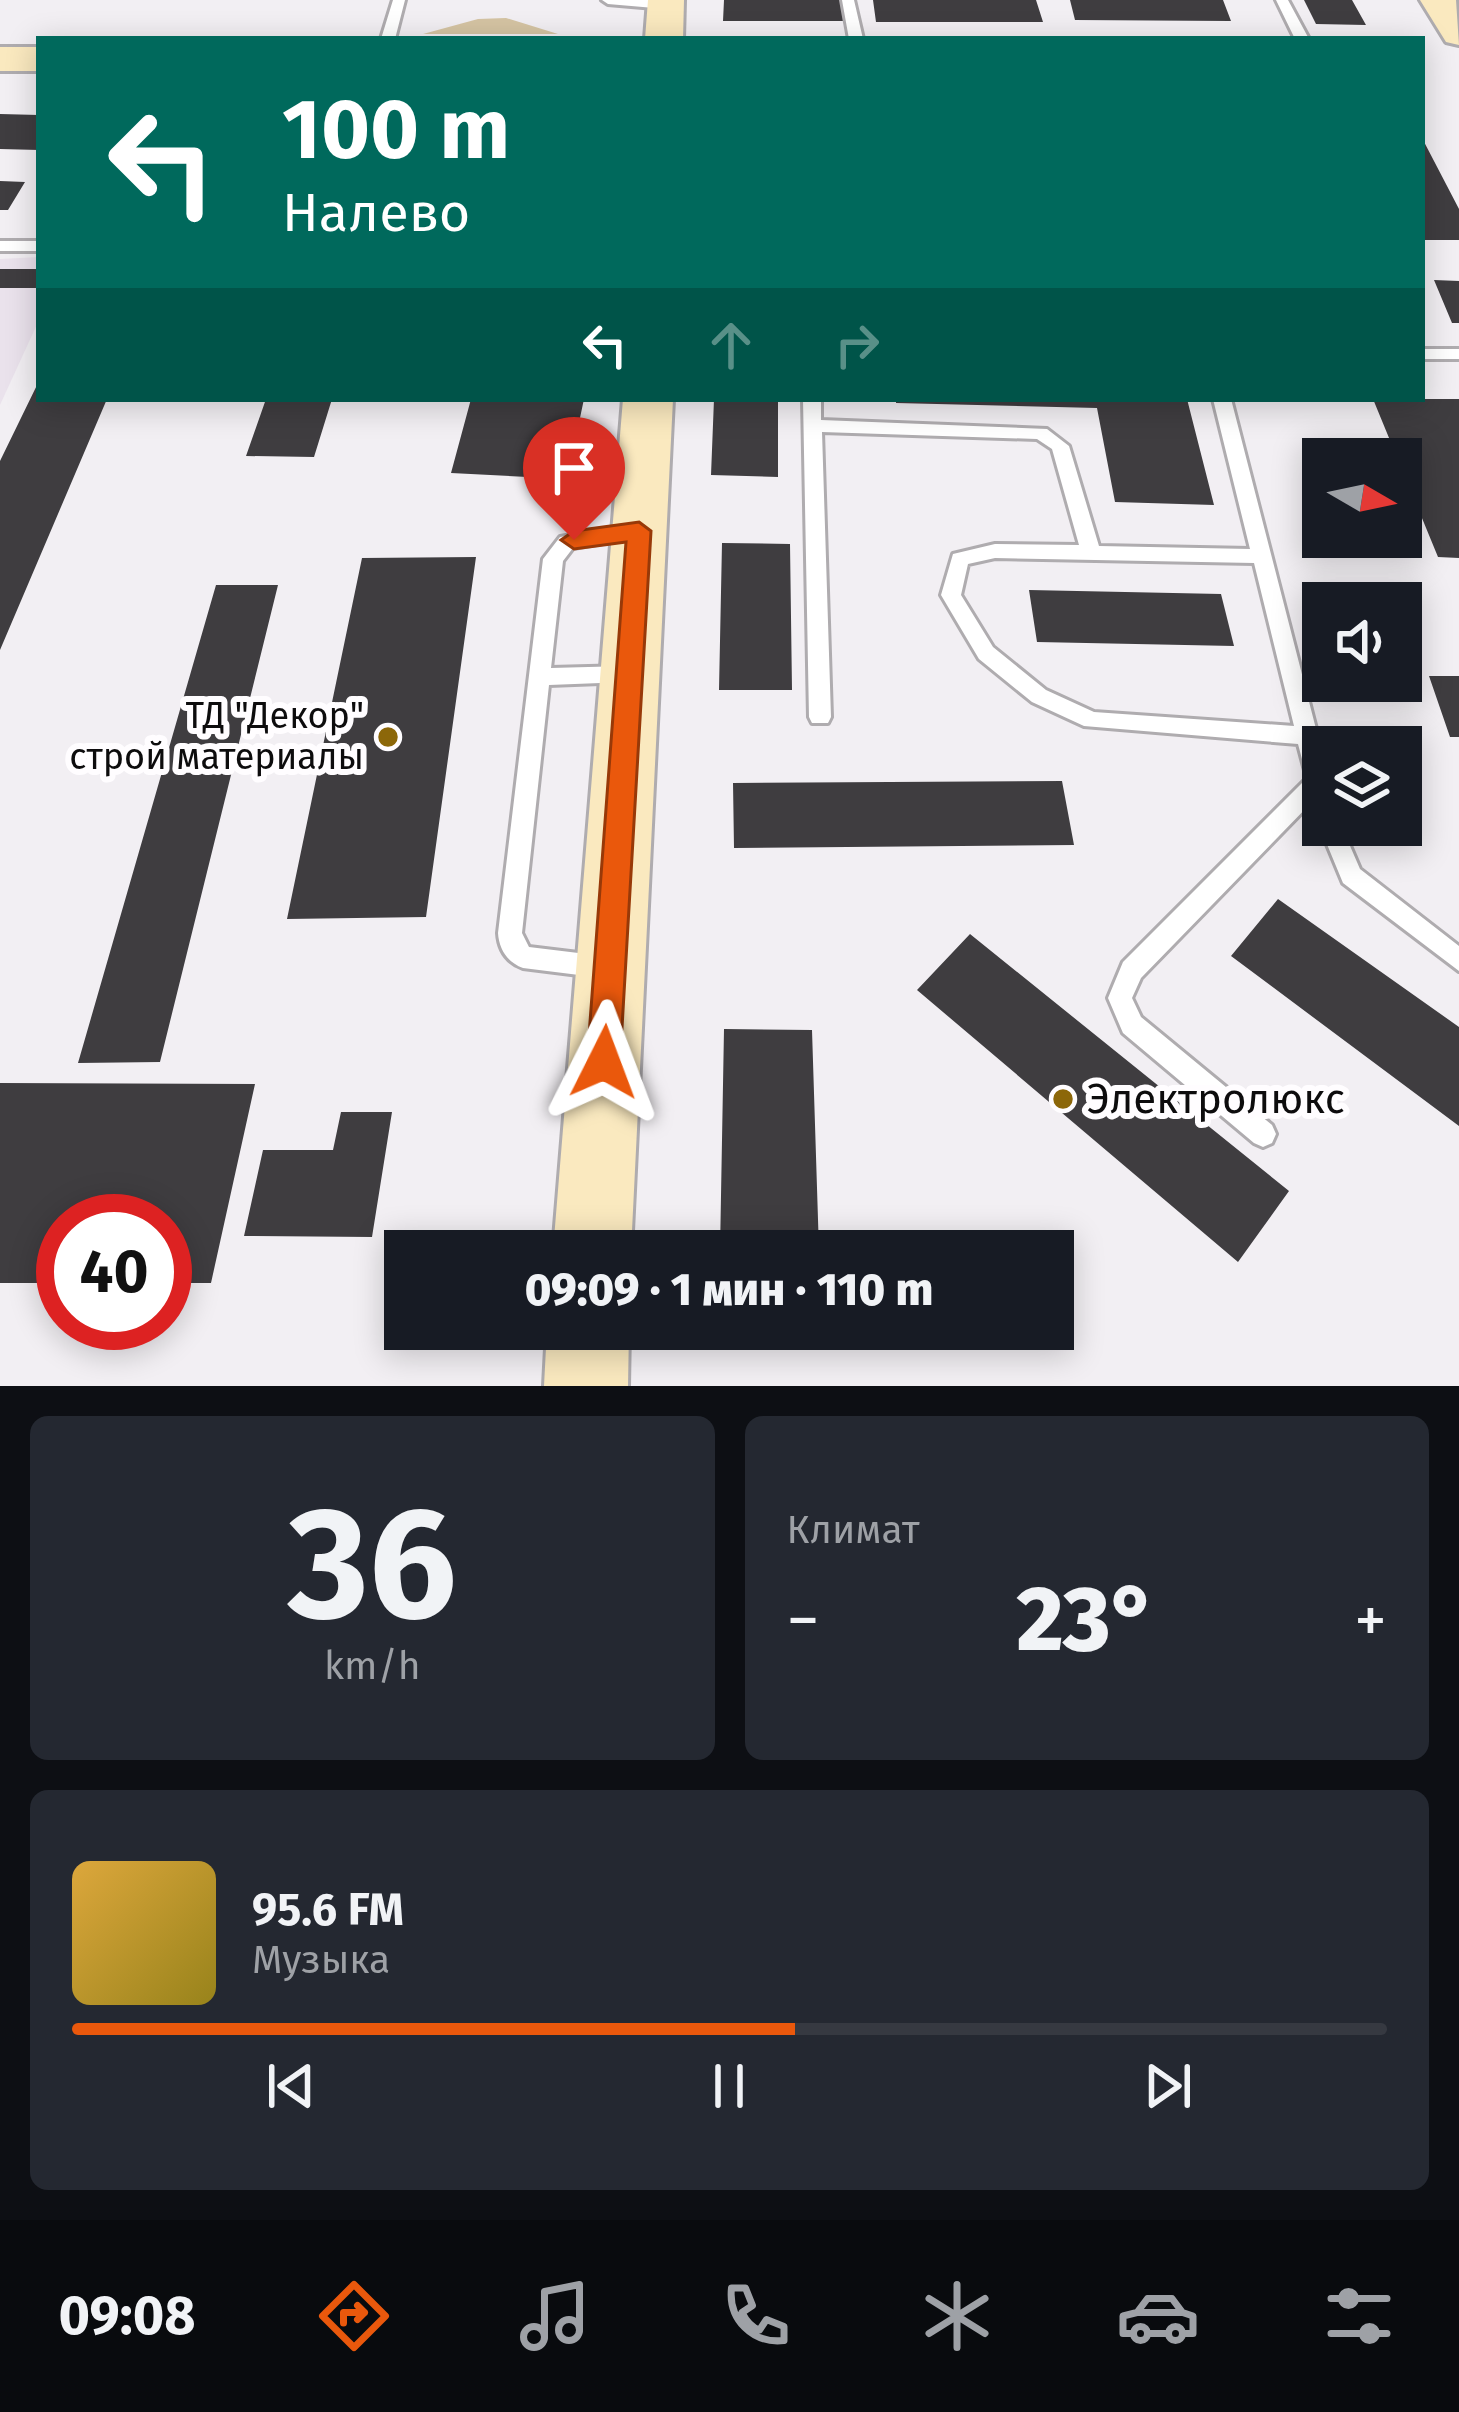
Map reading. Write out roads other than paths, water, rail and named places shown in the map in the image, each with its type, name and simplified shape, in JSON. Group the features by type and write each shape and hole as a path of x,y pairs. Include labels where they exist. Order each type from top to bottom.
{"street":[{"path":"1438,0 1459,34"},
{"path":"1425,56 1459,55"},
{"path":"0,59 36,59"},
{"path":"593,1230 649,402"},
{"path":"586,1386 587,1350"}],"lane":[{"path":"389,36 399,0"},
{"path":"608,0 665,15"},
{"path":"848,0 855,36"},
{"path":"1282,0 1300,36"},
{"path":"0,246 36,246"},
{"path":"1426,354 1459,354"},
{"path":"812,402 820,717"},
{"path":"1223,402 1304,726"},
{"path":"813,426 1041,433 1060,446 1091,552"},
{"path":"609,968 532,959 516,952 511,944 537,677 555,552 574,540 639,531"},
{"path":"1261,556 995,550 960,559 951,595 986,653 1039,696 1092,720 1302,736"},
{"path":"537,677 629,674"},
{"path":"1263,1135 1132,1025 1120,998 1132,970 1302,807"},
{"path":"1339,846 1351,876 1372,897 1459,960"}],"place":[{"name":"ТД \"Декор\" строй материалы","path":"388,737"},
{"name":"Электролюкс","path":"1063,1099"}]}
